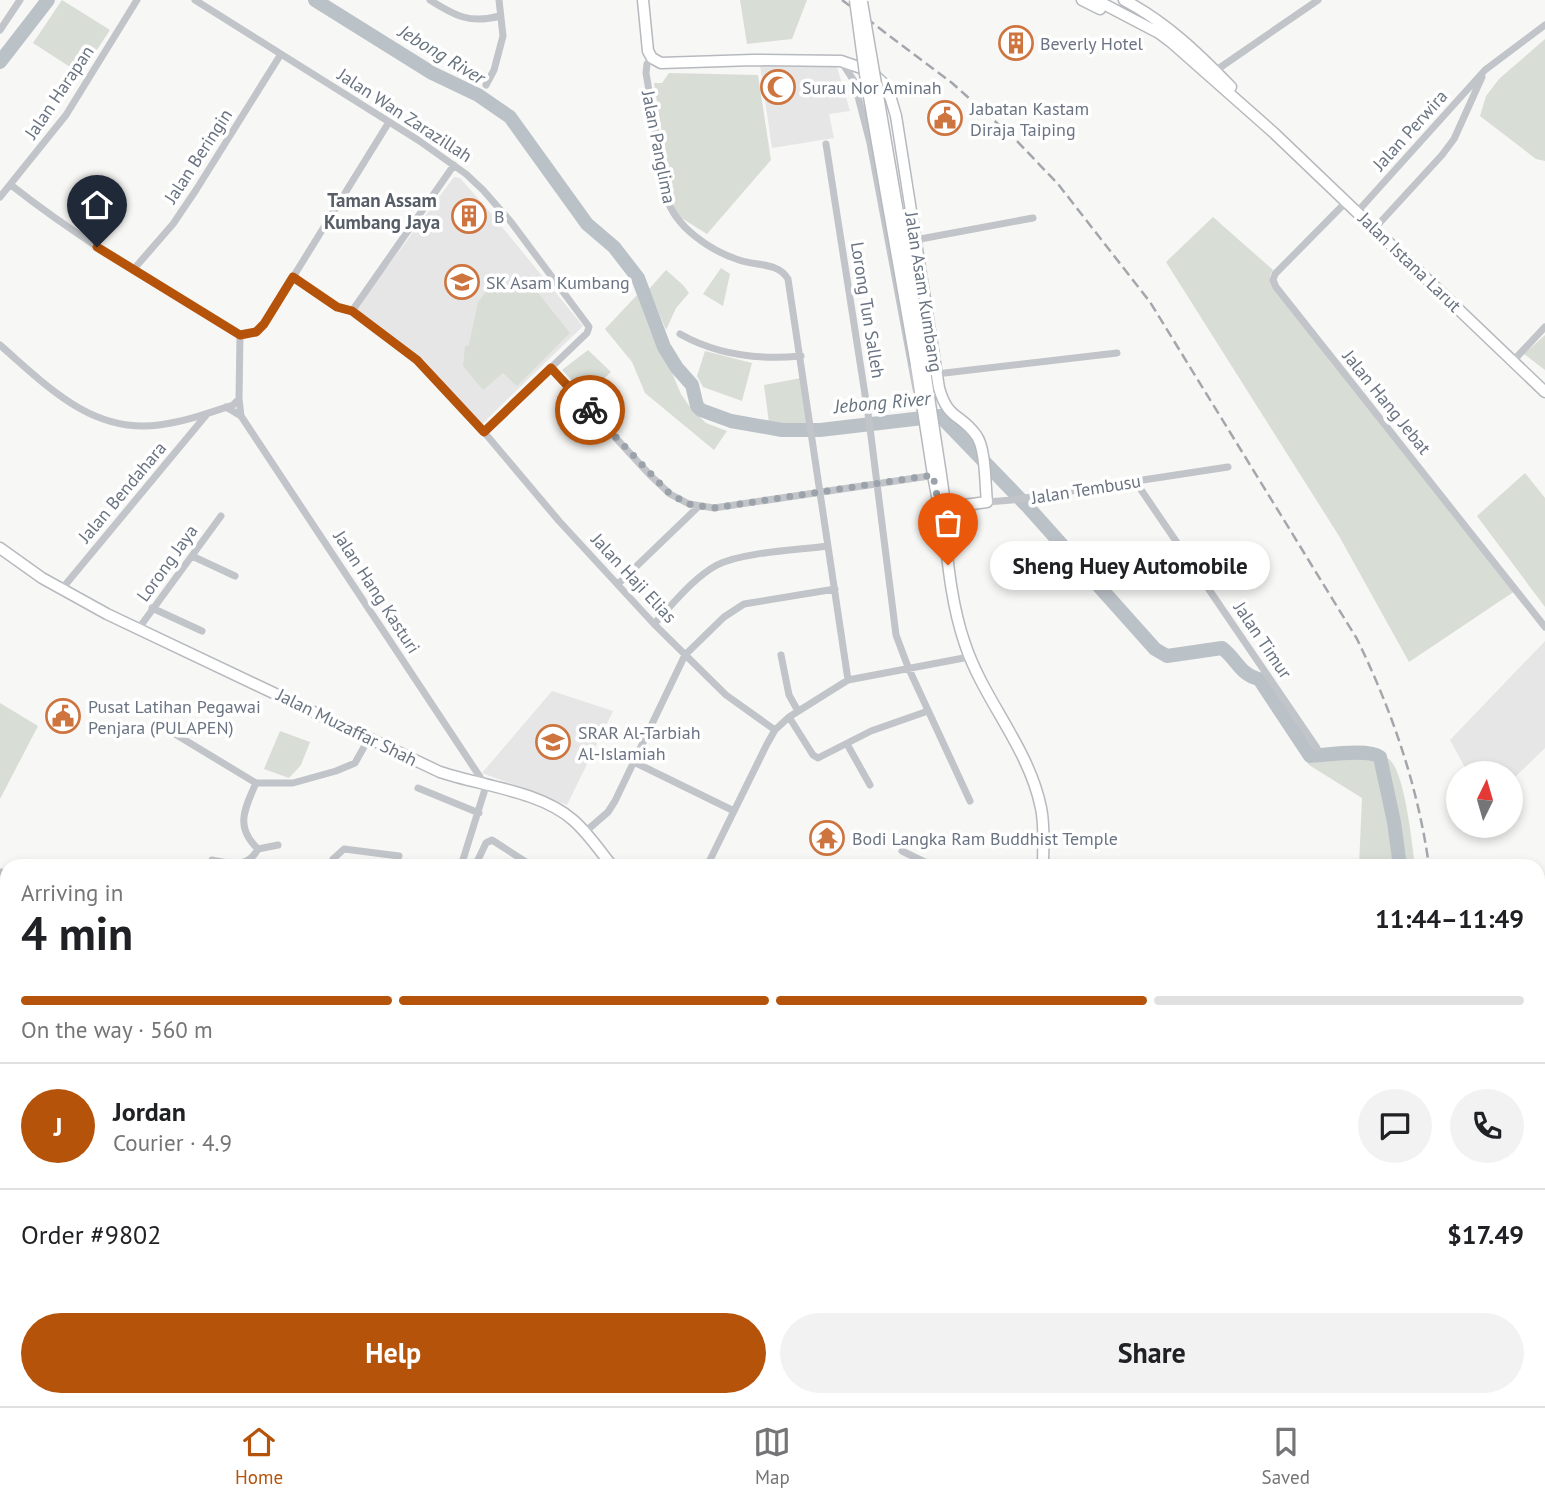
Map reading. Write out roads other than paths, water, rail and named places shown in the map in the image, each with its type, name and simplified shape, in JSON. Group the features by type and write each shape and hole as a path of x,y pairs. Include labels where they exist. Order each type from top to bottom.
{"main road":[{"name":"Jalan Panglima","path":"643,0 646,42 652,58 661,63 673,65 753,60 841,61"},
{"name":"Jalan Istana Larut","path":"1082,0 1136,23"},
{"name":"Jalan Istana Larut","path":"1096,0 1171,42 1275,133 1545,392"},
{"name":"Jalan Istana Larut","path":"1124,0 1165,24 1275,133"},
{"name":"Jalan Asam Kumbang","path":"860,1 865,74 920,364 937,475 944,496 942,508 955,608 970,657 1017,745 1037,792 1043,818 1043,859"},
{"name":"Jalan Asam Kumbang","path":"841,61 870,71 883,83 891,99 936,374 945,406 975,434 981,444 987,502"},
{"name":"Jalan Tembusu","path":"942,508 987,502"},
{"name":"Jalan Muzaffar Shah","path":"0,548 61,590 440,772 551,804 573,819 606,859"}],"street":[{"path":"1,24 20,0"},
{"name":"Jalan Harapan","path":"0,197 66,116 138,0"},
{"name":"Jalan Wan Zarazillah","path":"195,0 389,122 475,182 504,214 589,327 551,368"},
{"path":"430,0 448,12 467,18 482,21 500,16"},
{"path":"486,85 499,54 503,36 499,0"},
{"path":"1215,71 1318,0"},
{"name":"Jalan Perwira","path":"1358,211 1485,70 1545,25"},
{"name":"Jalan Beringin","path":"134,270 173,224 281,54"},
{"name":"Jalan Panglima","path":"652,58 647,64 646,74 667,198 674,215 721,252 739,260 779,269 786,275 801,356"},
{"name":"Jalan Asam Kumbang","path":"841,61 854,81 867,130 916,392 925,405"},
{"name":"Jalan Perwira","path":"1375,228 1454,139 1485,70"},
{"path":"11,185 58,221 240,335 256,332 264,324 389,122"},
{"name":"Lorong Tun Salleh","path":"826,144 871,433 896,635 970,801"},
{"path":"352,311 454,165"},
{"name":"Jalan Hang Jebat","path":"1347,201 1275,274 1273,280 1276,287 1545,627"},
{"path":"915,240 1033,218"},
{"name":"Jalan Haji Elias","path":"293,277 337,307 352,311 417,360 654,624 726,695 775,730"},
{"path":"1514,360 1545,327"},
{"path":"680,334 704,345 736,354 768,358 801,356 848,680"},
{"path":"240,335 241,416"},
{"path":"0,345 51,390 77,408 109,422 162,425 207,414 239,400"},
{"path":"936,374 1117,353"},
{"path":"484,432 551,368 670,494 699,506 722,506 937,475"},
{"path":"226,407 241,416"},
{"name":"Jalan Bendahara","path":"61,590 207,414"},
{"name":"Jalan Hang Kasturi","path":"241,416 486,786"},
{"name":"Jalan Tembusu","path":"987,502 1228,467"},
{"name":"Jalan Timur","path":"1135,481 1317,748"},
{"path":"618,584 699,506"},
{"name":"Lorong Jaya","path":"139,628 221,516"},
{"path":"654,624 703,575 721,563 757,555 828,546"},
{"path":"192,556 235,576"},
{"path":"585,832 608,812 685,655 730,612 744,604 835,589"},
{"path":"152,608 202,631"},
{"path":"781,656 789,695 798,710"},
{"path":"710,859 775,730 789,717 848,680 970,657"},
{"path":"789,717 813,755 818,758 871,731 928,711"},
{"path":"160,725 256,783 292,783 346,767 355,763 369,737"},
{"path":"847,744 870,785"},
{"path":"634,762 734,811"},
{"path":"256,783 243,816 243,828 250,842 258,849"},
{"path":"463,859 486,786"},
{"path":"418,788 479,813"},
{"path":"478,859 486,842 492,840 522,859"},
{"path":"252,859 258,849 278,845"},
{"path":"334,859 336,854 344,849 399,856"},
{"path":"902,851 919,859"}],"waterway":[{"name":"Jebong River","path":"0,62 48,0"},
{"name":"Jebong River","path":"315,0 432,73 478,95 510,117 587,224 614,247 638,278 664,347 692,385 697,406 701,410 731,421 782,430 820,430 940,416 1029,508 1155,649 1167,656 1222,648 1247,674 1259,679 1310,756 1357,752 1380,757 1399,859"}],"railway":[{"path":"842,0 952,83 1015,139 1058,184 1150,302 1357,639 1402,750 1418,807 1428,859"}],"place":[{"name":"Beverly Hotel","path":"1016,43"},
{"name":"Surau Nor Aminah","path":"778,87"},
{"name":"Jabatan Kastam Diraja Taiping","path":"945,118"},
{"name":"B","path":"469,216"},
{"name":"SK Asam Kumbang","path":"462,282"},
{"name":"Sheng Huey Automobile","path":"948,565"},
{"name":"Pusat Latihan Pegawai Penjara (PULAPEN)","path":"63,716"},
{"name":"SRAR Al-Tarbiah Al-Islamiah","path":"553,742"},
{"name":"Bodi Langka Ram Buddhist Temple","path":"827,838"}],"district":[{"name":"Taman Assam Kumbang Jaya","path":"382,211"}]}
